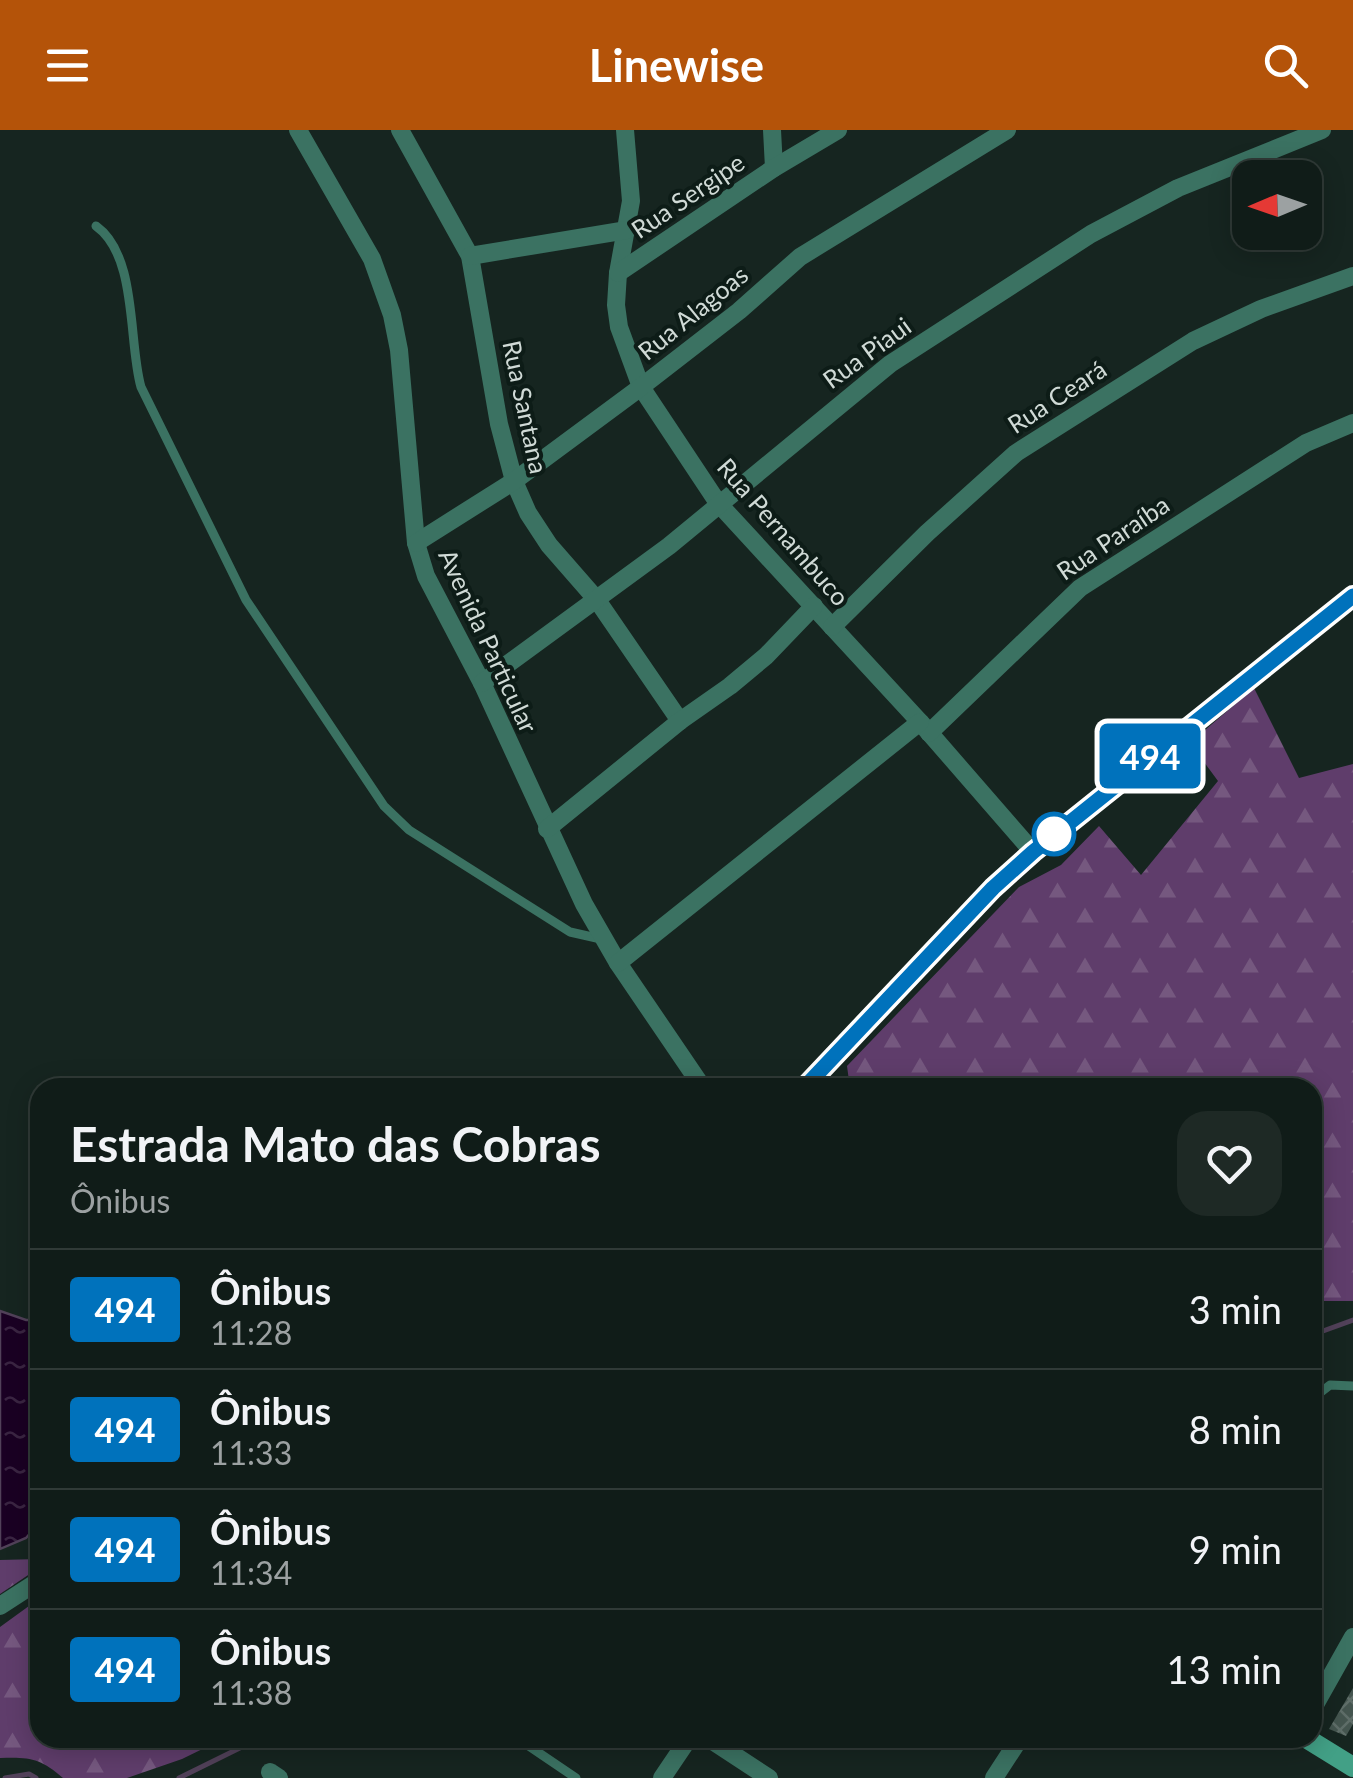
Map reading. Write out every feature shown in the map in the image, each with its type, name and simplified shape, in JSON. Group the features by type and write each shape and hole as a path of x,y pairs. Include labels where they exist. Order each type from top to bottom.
{"main road":[{"path":"813,1078 993,888 1033,852 1353,596"},
{"path":"1319,1748 1345,1769"}],"street":[{"name":"Avenida Particular","path":"298,130 372,259 392,315 400,350 416,543 426,576 482,683 547,829 604,939 696,1078"},
{"name":"Rua Santana","path":"400,130 470,256 499,424 514,481 528,513 549,545 596,600 680,721"},
{"name":"Rua Pernambuco","path":"625,130 630,202 618,273 619,327 641,387 718,503 925,727 1033,852"},
{"path":"772,130 774,168"},
{"name":"Rua Sergipe","path":"618,273 774,168 838,130"},
{"name":"Rua Alagoas","path":"416,543 514,481 641,387 739,312 800,257 1007,130"},
{"name":"Rua Piaui","path":"482,683 669,546 890,364 1092,234 1178,188 1322,130"},
{"name":"Rua Sergipe","path":"470,256 626,230"},
{"name":"Rua Ceará","path":"832,626 1016,453 1192,341 1261,309 1353,276"},
{"name":"Rua Paraíba","path":"618,963 925,727 1092,579 1306,442 1353,422"},
{"path":"547,829 766,656 814,606"},
{"path":"0,1606 30,1586"},
{"path":"1322,1692 1353,1637"},
{"path":"662,1778 677,1748"},
{"path":"723,1748 769,1778"},
{"path":"994,1778 1014,1748"}],"lane":[{"path":"96,226 104,232 116,254 128,296 134,331 133,360 140,387 246,600 384,806 409,830 570,932 604,939"},
{"path":"1322,1391 1330,1385 1353,1386"},
{"path":"532,1748 576,1778"}],"green space":[{"path":"1254,688 1299,778 1353,764 1353,1301 1322,1301 1322,1078 849,1078 847,1066 1019,887 1061,865 1099,826 1141,875 1218,781 1190,743"},
{"path":"30,1559 30,1574 0,1594 0,1560"},
{"path":"30,1605 30,1748 205,1748 127,1778 63,1778 34,1760 0,1758 0,1627"}],"water":[{"path":"0,1311 30,1320 30,1533 0,1549"}],"building":[{"path":"1353,1688 1353,1724 1346,1736 1329,1729"}],"waterway":[{"path":"1322,1331 1353,1320"},
{"path":"179,1778 240,1748"},
{"path":"5,1778 29,1774 36,1778"}],"bus line":[{"name":"494","path":"813,1078 993,888 1033,852 1353,596"}]}
